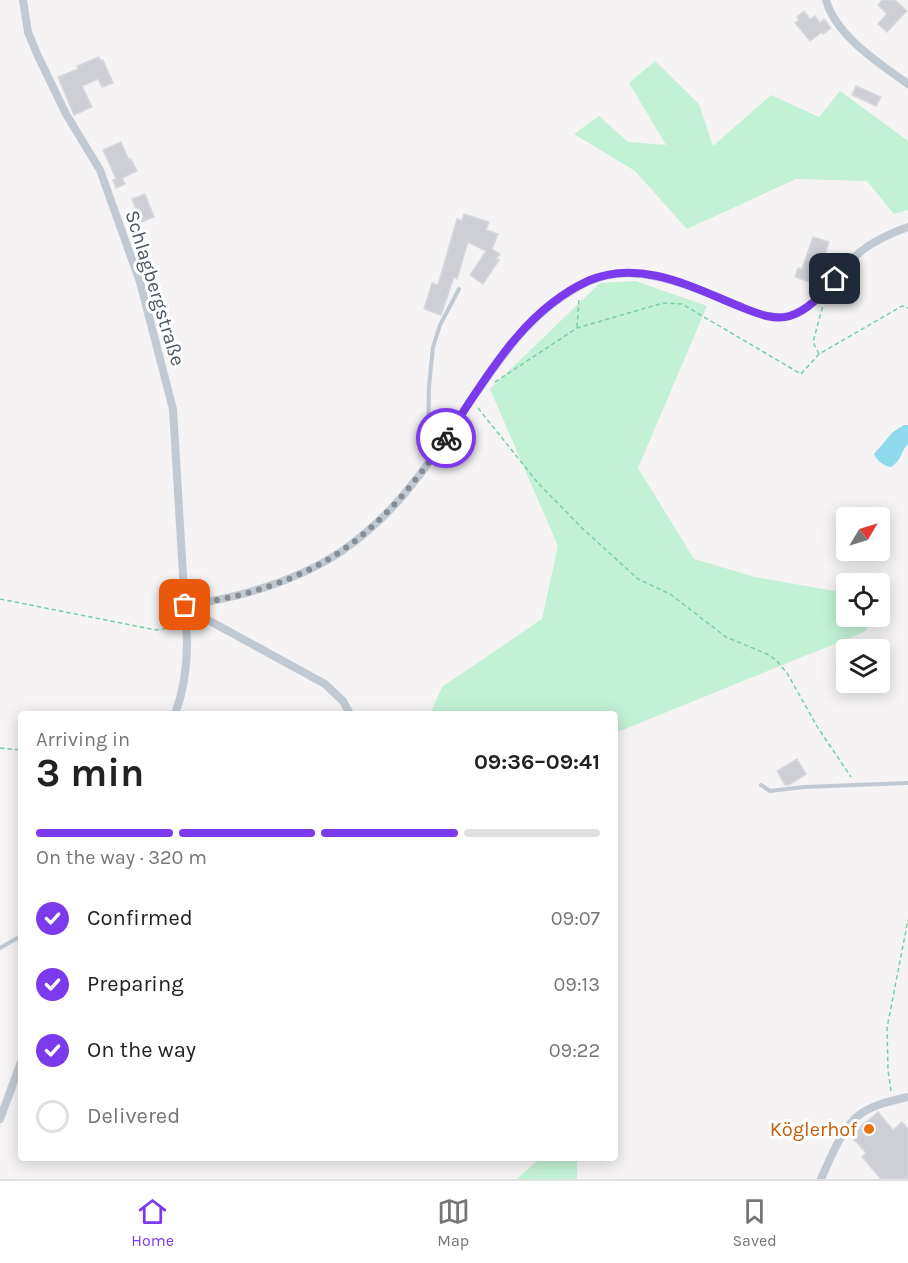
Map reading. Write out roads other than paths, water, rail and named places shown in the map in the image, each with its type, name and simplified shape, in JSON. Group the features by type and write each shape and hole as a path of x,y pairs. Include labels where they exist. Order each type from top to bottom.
{"street":[{"name":"Schlagbergstraße","path":"23,0 28,32 37,54 66,114 100,170 140,282 172,409 187,642 184,685 175,711"},
{"path":"826,0 830,12 853,40 876,61 908,84"},
{"path":"185,605 230,598 260,589 311,568 356,540 386,513 413,483 504,352 530,322 551,304 579,286 612,274 651,274 676,281 751,311 774,317 790,316 805,308 824,292 847,265 870,245 908,227"},
{"path":"185,605 325,684 343,701 348,711"},
{"path":"0,1119 18,1070"},
{"path":"821,1179 853,1120 868,1109 908,1097"}],"lane":[{"path":"434,454 430,449 428,438 430,362 436,334 459,289"},
{"path":"761,785 770,791 804,787 908,783"},
{"path":"0,948 18,938"}],"water":[{"path":"908,425 908,444 895,464 891,467 886,466 874,454 893,432"}],"place":[{"name":"Köglerhof","path":"869,1129"}]}
